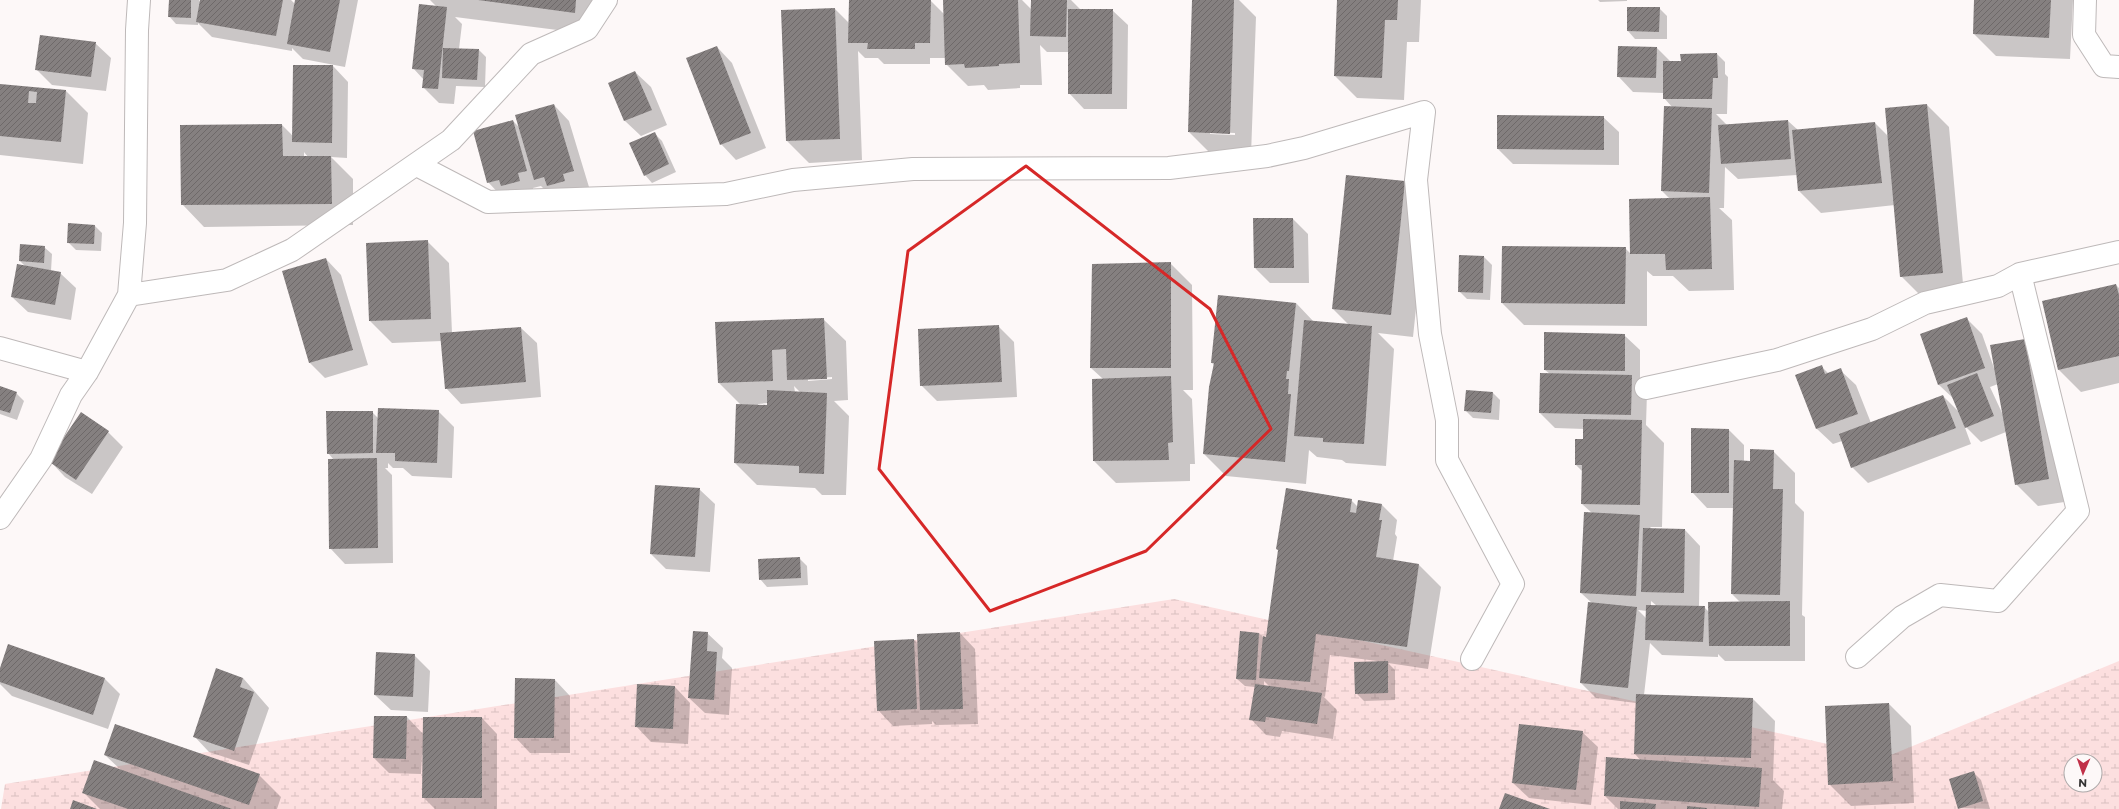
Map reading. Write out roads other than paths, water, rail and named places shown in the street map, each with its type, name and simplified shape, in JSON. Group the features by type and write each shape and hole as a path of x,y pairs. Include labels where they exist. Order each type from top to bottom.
{"street":[{"path":"0,518 41,459 71,395 87,372 129,295 136,223 137,30 139,0"},
{"path":"129,295 227,280 292,250 417,165 451,140 531,54 587,29 606,0"},
{"path":"2085,0 2084,35 2104,66 2119,67"},
{"path":"417,165 488,202 726,194 793,180 913,169 1169,168 1267,156 1304,148 1424,112 1416,180 1430,334 1447,420 1447,460 1513,584 1472,659"},
{"path":"1646,388 1777,360 1872,329 1925,303 1998,286 2020,274 2119,252"},
{"path":"1857,657 1902,617 1940,595 1998,601 2078,511 2020,274"},
{"path":"0,348 87,372"}]}
